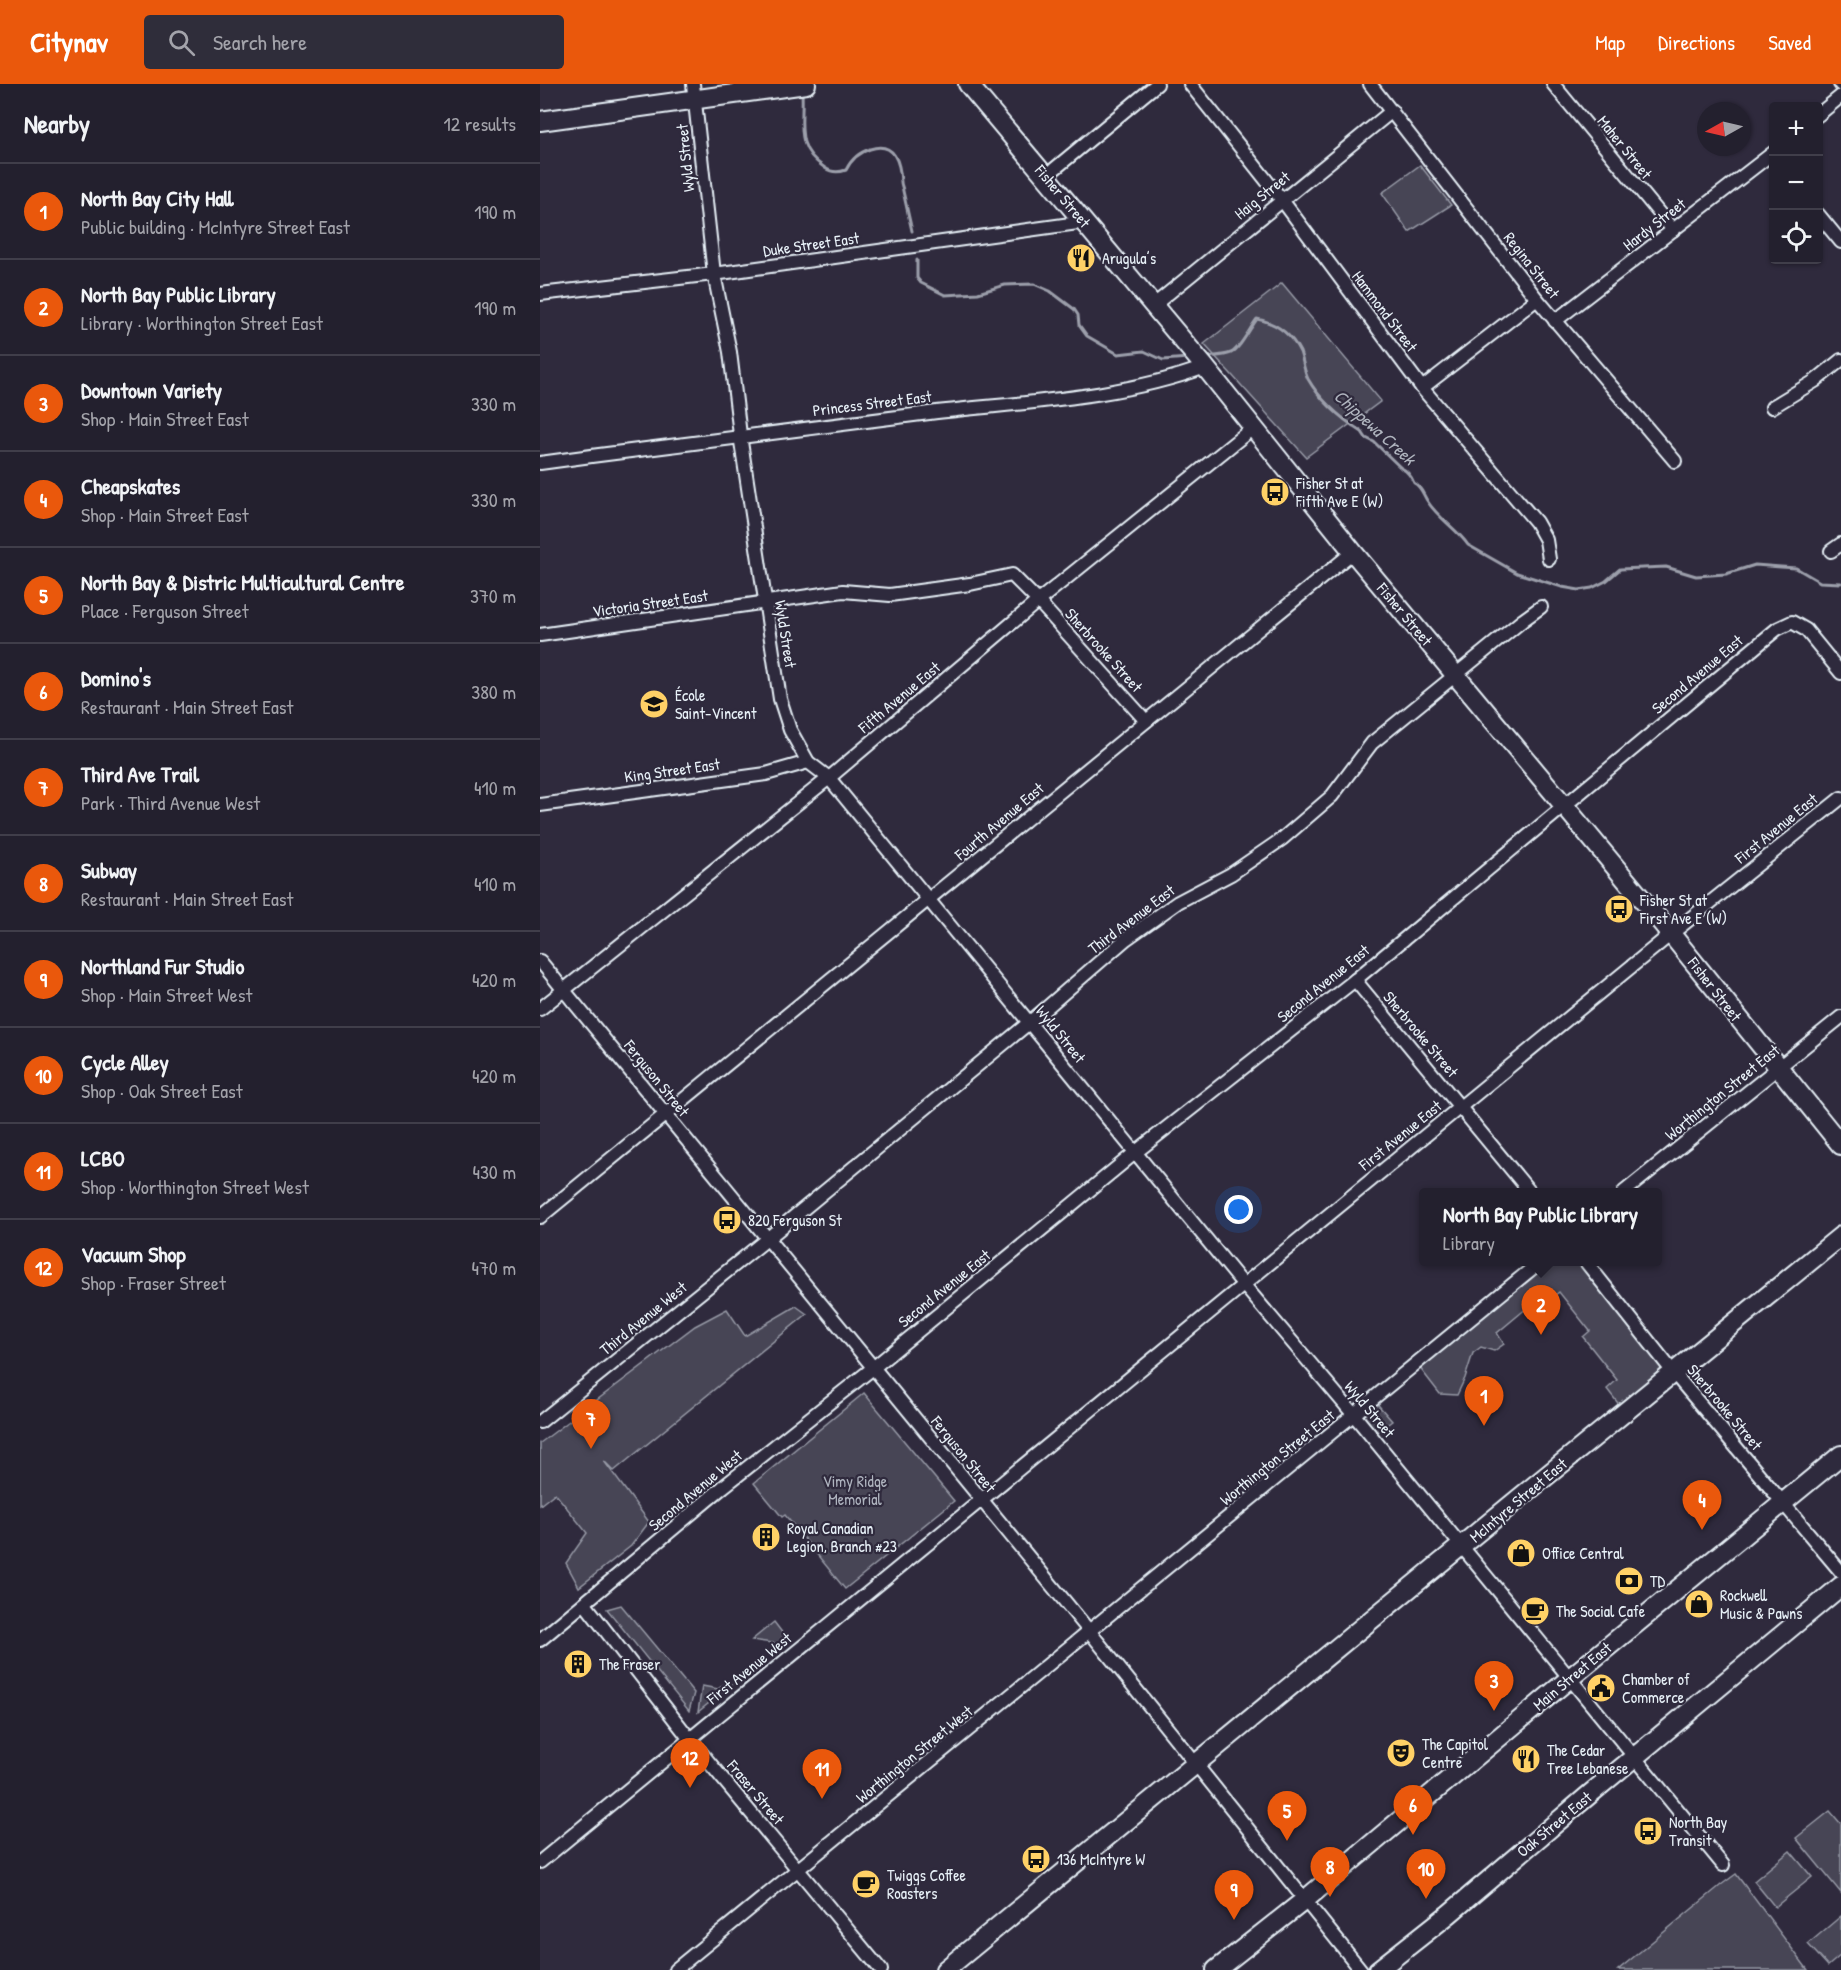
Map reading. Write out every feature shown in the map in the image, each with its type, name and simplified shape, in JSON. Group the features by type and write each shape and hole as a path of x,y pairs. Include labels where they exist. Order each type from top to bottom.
{"main road":[{"name":"Fisher Street","path":"968,84 1154,305 1353,552 1671,934 1841,1145"},
{"path":"540,121 694,92 798,85"},
{"name":"McIntyre Street East","path":"945,1970 1841,1236"},
{"name":"Main Street East","path":"1216,1970 1306,1899 1841,1455"},
{"name":"Oak Street East","path":"1378,1970 1449,1914 1841,1586"}],"street":[{"path":"1046,176 1156,84"},
{"name":"Hammond Street","path":"1190,84 1282,200 1422,388 1536,522 1546,540 1549,559"},
{"name":"Regina Street","path":"1370,84 1537,299 1675,461"},
{"name":"Maher Street","path":"1553,84 1673,230"},
{"name":"Wyld Street","path":"694,92 714,274 730,352 764,603 780,699 790,730 808,762 829,778 1723,1865"},
{"path":"1823,111 1841,96"},
{"name":"Haig Street","path":"1154,305 1392,111"},
{"name":"Hardy Street","path":"1555,321 1771,156"},
{"path":"1823,220 1841,242"},
{"name":"Duke Street East","path":"540,294 714,274 1085,222"},
{"path":"1422,388 1537,299"},
{"path":"1772,407 1815,381 1841,360"},
{"name":"Princess Street East","path":"540,463 740,435 1109,392 1178,377 1202,364"},
{"name":"Fifth Avenue East","path":"540,1009 829,778 1038,601 1254,427"},
{"name":"Fourth Avenue East","path":"540,1217 1353,552"},
{"name":"Sherbrooke Street","path":"843,591 890,595 970,584 1012,575 1146,721"},
{"name":"Victoria Street East","path":"540,635 843,591"},
{"name":"Third Avenue East","path":"767,1239 1126,939 1178,902 1231,874 1282,839 1332,796 1372,743 1541,607"},
{"name":"Second Avenue East","path":"873,1368 1136,1152 1355,980 1777,629 1792,622 1806,630 1841,673"},
{"name":"King Street East","path":"540,805 766,774 808,762"},
{"name":"First Avenue East","path":"980,1499 1671,934 1841,798"},
{"name":"Ferguson Street","path":"540,961 1090,1632 1362,1970"},
{"name":"Sherbrooke Street","path":"1355,980 1527,1188"},
{"name":"Worthington Street East","path":"1629,1188 1841,1017"},
{"name":"Third Avenue West","path":"540,1422 767,1239"},
{"name":"Worthington Street East","path":"1090,1632 1535,1266"},
{"name":"Sherbrooke Street","path":"1590,1266 1673,1372 1841,1572"},
{"name":"Second Avenue West","path":"540,1640 723,1487 873,1368"},
{"name":"First Avenue West","path":"540,1862 980,1499"},
{"name":"Fraser Street","path":"585,1604 689,1738 881,1970"},
{"name":"Worthington Street West","path":"675,1970 1090,1632"}],"green space":[{"path":"1420,165 1451,205 1409,232 1382,193"},
{"path":"1282,283 1381,401 1306,457 1204,344"},
{"path":"1535,1266 1589,1266 1673,1372 1624,1411 1607,1389 1617,1380 1583,1337 1590,1331 1559,1292 1545,1303 1540,1297 1497,1333 1504,1344 1494,1351 1481,1347 1473,1353 1457,1395 1440,1394 1416,1363"},
{"path":"796,1306 807,1314 614,1471 604,1461 649,1522 631,1546 579,1587 566,1563 587,1533 555,1493 540,1505 540,1443 695,1326 727,1309 745,1336"},
{"name":"Vimy Ridge Memorial","path":"864,1393 954,1501 845,1589 785,1515 782,1517 754,1483"},
{"path":"1373,1399 1392,1421 1372,1436 1354,1415"},
{"path":"621,1605 694,1693 689,1711 607,1609"},
{"path":"774,1622 787,1639 779,1644 752,1640"},
{"path":"726,1683 731,1685 698,1712 702,1686 718,1689"},
{"path":"1830,1811 1841,1824 1841,1893 1796,1838"},
{"path":"1790,1851 1812,1877 1775,1907 1754,1881"},
{"path":"1736,1874 1808,1970 1618,1970 1721,1885"},
{"path":"1841,1916 1841,1955 1828,1966 1808,1944"}],"waterway":[{"name":"Chippewa Creek","path":"802,92 804,143 808,152 825,168 840,172 846,170 859,154 870,149 878,147 891,151 899,168 912,231"},
{"name":"Chippewa Creek","path":"917,260 917,278 921,283 945,295 978,293 1005,285 1034,284 1050,291 1074,309 1078,315 1079,325 1087,336 1118,354 1144,351 1163,360 1188,358"},
{"name":"Chippewa Creek","path":"1207,357 1225,355 1234,351 1257,319 1282,330 1300,352 1305,373 1325,402 1407,472 1421,489 1432,508 1468,545 1517,573 1579,590 1592,588 1606,581 1620,569 1666,567 1696,576 1726,574 1755,565 1796,568 1820,582 1841,583"}],"place":[{"name":"Arugula’s","path":"1081,258"},
{"name":"Fisher St at Fifth Ave E (W)","path":"1275,492"},
{"name":"École Saint-Vincent","path":"654,704"},
{"name":"Fisher St at First Ave E (W)","path":"1619,909"},
{"name":"820 Ferguson St","path":"727,1220"},
{"name":"North Bay Public Library","path":"1541,1335"},
{"name":"North Bay City Hall","path":"1484,1426"},
{"name":"Third Ave Trail","path":"591,1449"},
{"name":"Cheapskates","path":"1702,1530"},
{"name":"Royal Canadian Legion, Branch #23","path":"766,1537"},
{"name":"Office Central","path":"1521,1553"},
{"name":"TD","path":"1629,1581"},
{"name":"Rockwell Music & Pawns","path":"1699,1604"},
{"name":"The Social Cafe","path":"1535,1611"},
{"name":"The Fraser","path":"578,1664"},
{"name":"Chamber of Commerce","path":"1601,1688"},
{"name":"Downtown Variety","path":"1494,1711"},
{"name":"The Capitol Centre","path":"1401,1753"},
{"name":"The Cedar Tree Lebanese","path":"1526,1759"},
{"name":"Vacuum Shop","path":"690,1788"},
{"name":"LCBO","path":"822,1799"},
{"name":"North Bay Transit","path":"1648,1831"},
{"name":"Domino's","path":"1413,1835"},
{"name":"North Bay & Distric Multicultural Centre","path":"1287,1841"},
{"name":"136 McIntyre W","path":"1036,1859"},
{"name":"Twiggs Coffee Roasters","path":"866,1884"},
{"name":"Subway","path":"1330,1897"},
{"name":"Cycle Alley","path":"1426,1899"},
{"name":"Northland Fur Studio","path":"1234,1920"}]}
